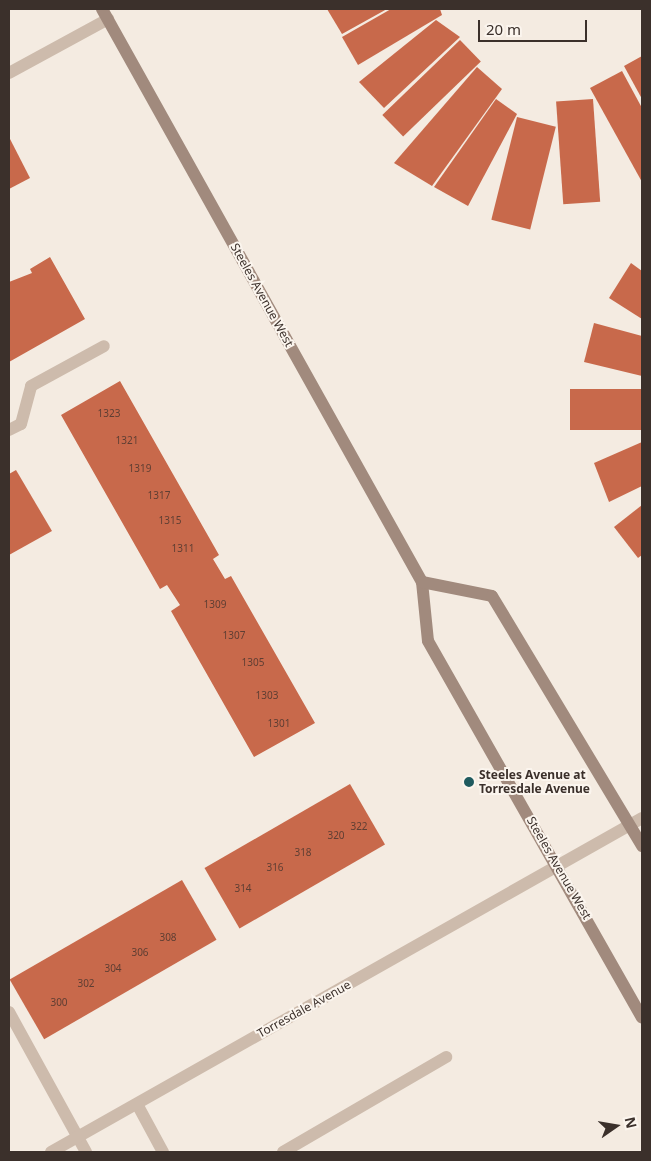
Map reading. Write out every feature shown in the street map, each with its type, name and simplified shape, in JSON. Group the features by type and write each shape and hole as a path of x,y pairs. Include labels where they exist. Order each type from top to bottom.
{"main road":[{"name":"Steeles Avenue West","path":"105,14 422,582 428,641 642,1017"},
{"path":"422,582 492,596 642,846"}],"street":[{"path":"9,74 105,14"},
{"path":"9,430 21,424 31,386 104,346"},
{"name":"Torresdale Avenue","path":"51,1152 642,818"},
{"path":"9,1012 79,1136 86,1152"},
{"path":"283,1152 446,1058"},
{"path":"137,1104 163,1152"}],"building":[{"path":"327,9 387,9 342,34"},
{"path":"391,9 440,9 442,15 358,65 342,37"},
{"path":"436,20 460,37 384,108 359,82"},
{"path":"460,40 481,62 403,137 382,115"},
{"path":"642,56 642,99 624,66"},
{"path":"477,67 502,89 432,186 394,163"},
{"path":"622,71 642,108 642,182 590,88"},
{"path":"496,99 517,114 468,206 434,187"},
{"path":"593,99 600,202 563,204 556,102"},
{"path":"517,117 556,127 530,230 491,220"},
{"path":"9,137 30,178 9,189"},
{"path":"50,257 85,319 9,362 9,282 32,273 30,269"},
{"path":"631,263 642,271 642,319 609,298"},
{"path":"594,323 642,336 642,376 584,362"},
{"path":"120,381 219,555 213,559 225,579 231,576 315,723 254,757 171,611 180,605 167,585 160,589 61,415"},
{"path":"570,389 642,389 642,430 570,430"},
{"path":"642,442 642,486 609,502 594,463"},
{"path":"16,470 52,531 9,555 9,474"},
{"path":"642,505 642,555 638,558 614,527"},
{"path":"350,784 385,845 240,929 205,868"},
{"path":"182,880 216,940 44,1039 10,980"}],"place":[{"name":"Steeles Avenue at Torresdale Avenue","path":"469,782"}]}
